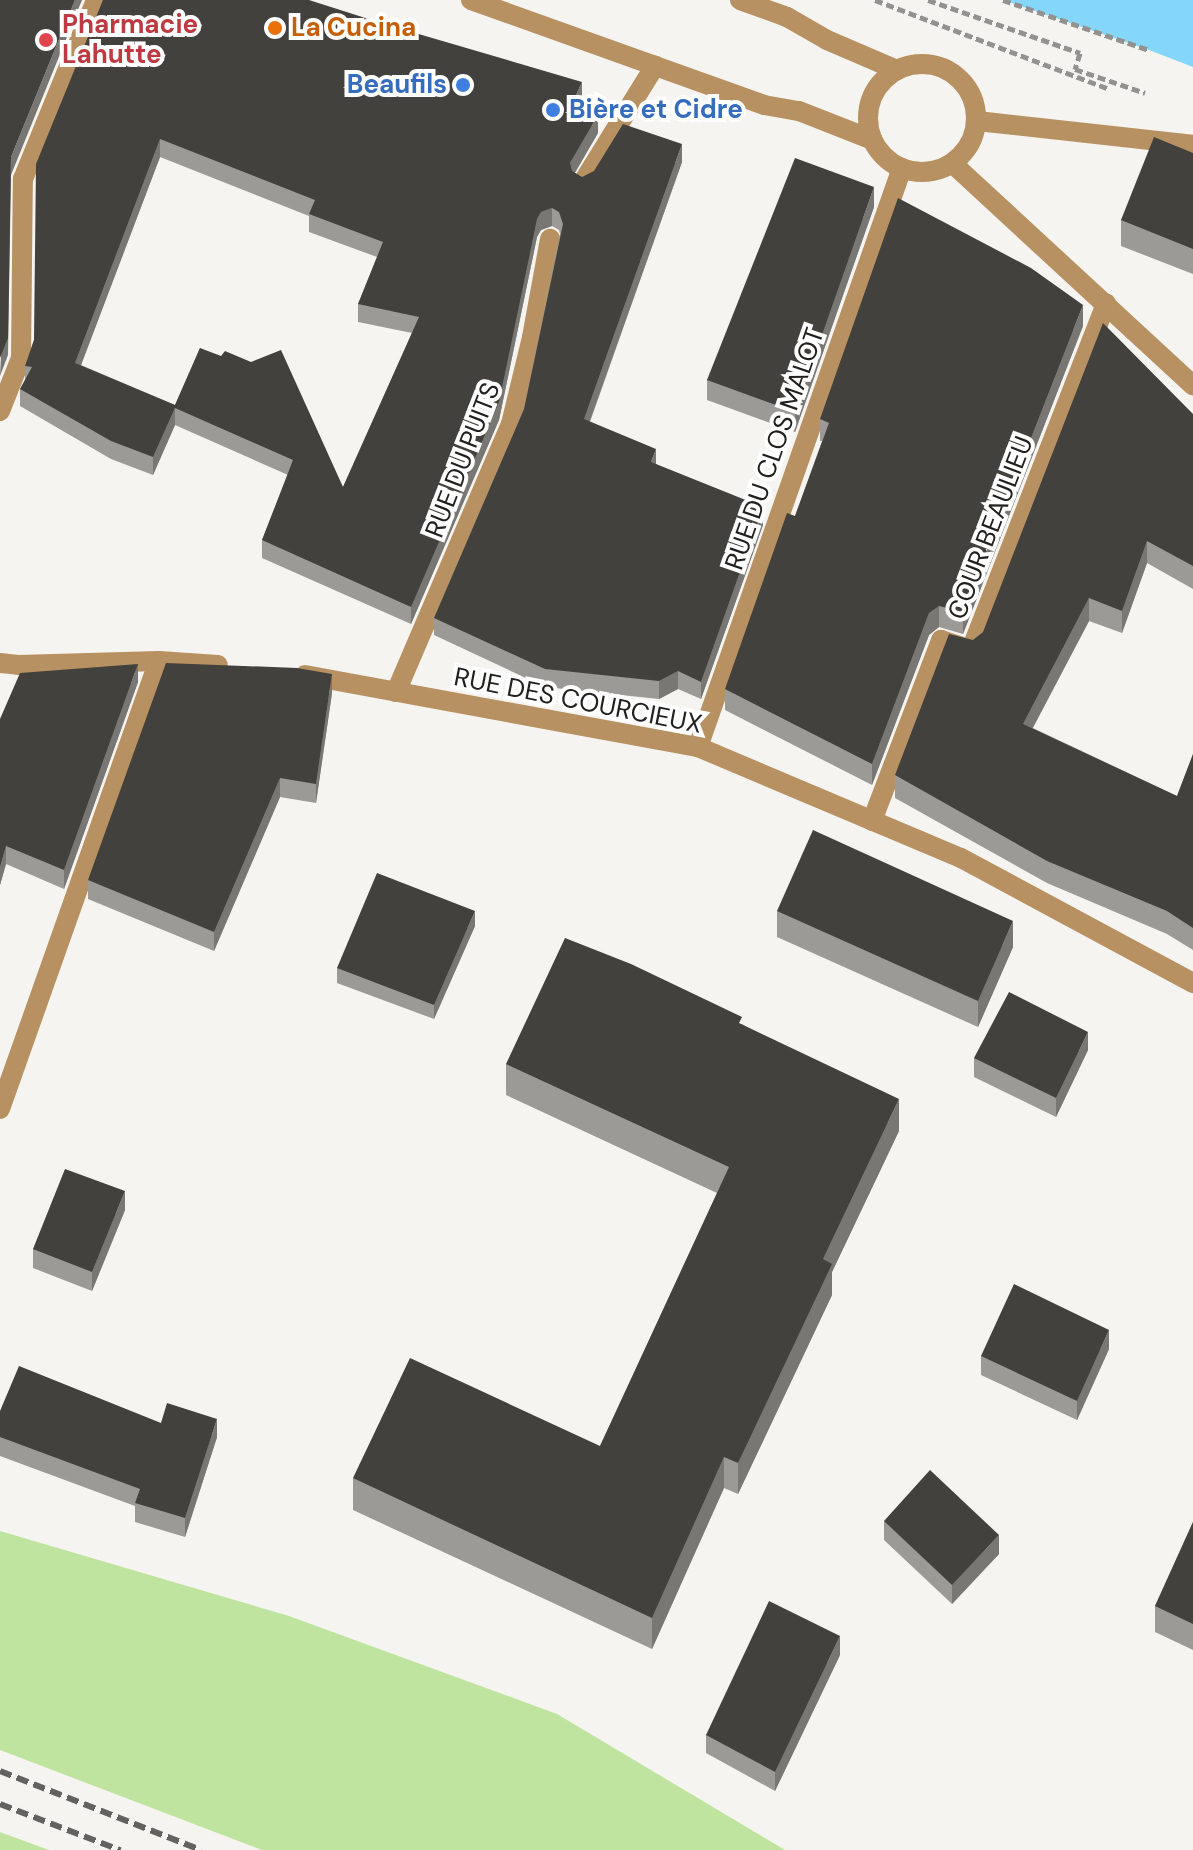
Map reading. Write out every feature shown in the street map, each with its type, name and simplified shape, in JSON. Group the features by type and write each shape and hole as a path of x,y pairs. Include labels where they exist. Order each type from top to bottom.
{"street":[{"path":"0,411 21,358 23,179 96,0"},
{"path":"471,0 764,105 799,111 873,140"},
{"path":"740,0 787,17 827,40 897,70"},
{"path":"928,64 958,77 975,104 977,121 969,145 952,163 918,172 902,168 880,152 869,127 871,100 877,88 897,70 928,64"},
{"path":"583,182 655,66"},
{"path":"977,121 1193,145"},
{"path":"952,163 1193,385"},
{"name":"RUE DU CLOS MALOT","path":"698,747 902,168"},
{"name":"RUE DU PUITS","path":"396,692 511,424 532,337 550,239"},
{"name":"COUR BEAULIEU","path":"872,821 941,640 971,650 1106,303"},
{"path":"0,663 159,661 245,667"},
{"path":"0,1109 159,661"},
{"name":"RUE DES COURCIEUX","path":"289,672 698,747 961,858 1193,983"}],"path":[{"path":"875,0 1020,58 1151,98 1075,69 1080,53 928,0"},
{"path":"1003,0 1149,50"}],"green space":[{"path":"0,1531 289,1616 557,1714 785,1850 262,1850 0,1750"},
{"path":"0,1832 49,1850 0,1850"}],"water":[{"path":"1003,0 1193,0 1193,67 1149,50"}],"building":[{"path":"0,0 75,0 11,157 8,338 0,358"},
{"path":"103,0 309,0 582,82 571,106 598,115 570,163 572,171 582,177 594,171 623,124 682,144 584,419 656,449 651,462 763,507 701,682 678,671 659,681 545,669 434,618 524,409 563,224 559,212 552,208 541,212 537,219 499,402 411,607 262,540 293,460 175,408 153,457 111,441 20,389 32,367 25,366 34,340 36,164","holes":["160,139 315,200 309,214 383,242 358,304 419,317 343,487 281,350 251,362 225,351 221,356 200,348 175,405 75,363"]},
{"path":"1154,137 1193,153 1193,249 1121,220"},
{"path":"795,158 874,187 795,412 707,380"},
{"path":"898,198 1031,268 1083,305 963,612 939,606 929,613 872,764 725,689 787,513 795,516 829,423 820,419"},
{"path":"1103,323 1193,414 1193,566 1147,541 1122,611 1089,598 1023,724 1177,796 1193,754 1193,928 1167,911 1047,861 895,775 949,634 973,640 983,632"},
{"path":"166,663 297,668 332,674 316,784 280,778 214,932 88,880"},
{"path":"138,664 64,870 6,846 0,867 0,719 20,673"},
{"path":"813,830 1013,921 978,1001 777,911"},
{"path":"377,873 475,911 434,1005 337,968"},
{"path":"565,938 631,964 742,1017 739,1023 899,1099 823,1259 832,1264 738,1463 724,1457 652,1618 353,1478 410,1358 600,1446 729,1167 506,1064"},
{"path":"1009,992 1088,1032 1056,1098 974,1058"},
{"path":"65,1169 125,1191 92,1272 33,1249"},
{"path":"1014,1284 1109,1330 1077,1401 981,1356"},
{"path":"19,1366 161,1423 167,1403 217,1419 185,1518 135,1503 140,1489 0,1437 0,1411"},
{"path":"930,1470 999,1535 952,1585 884,1521"},
{"path":"1193,1522 1193,1624 1155,1606"},
{"path":"769,1601 840,1636 775,1772 706,1735"}],"railway":[{"path":"0,1771 201,1850"},
{"path":"0,1804 120,1850"}],"place":[{"name":"La Cucina","path":"275,28"},
{"name":"Pharmacie Lahutte","path":"46,40"},
{"name":"Beaufils","path":"463,85"},
{"name":"Bière et Cidre","path":"553,110"}]}
